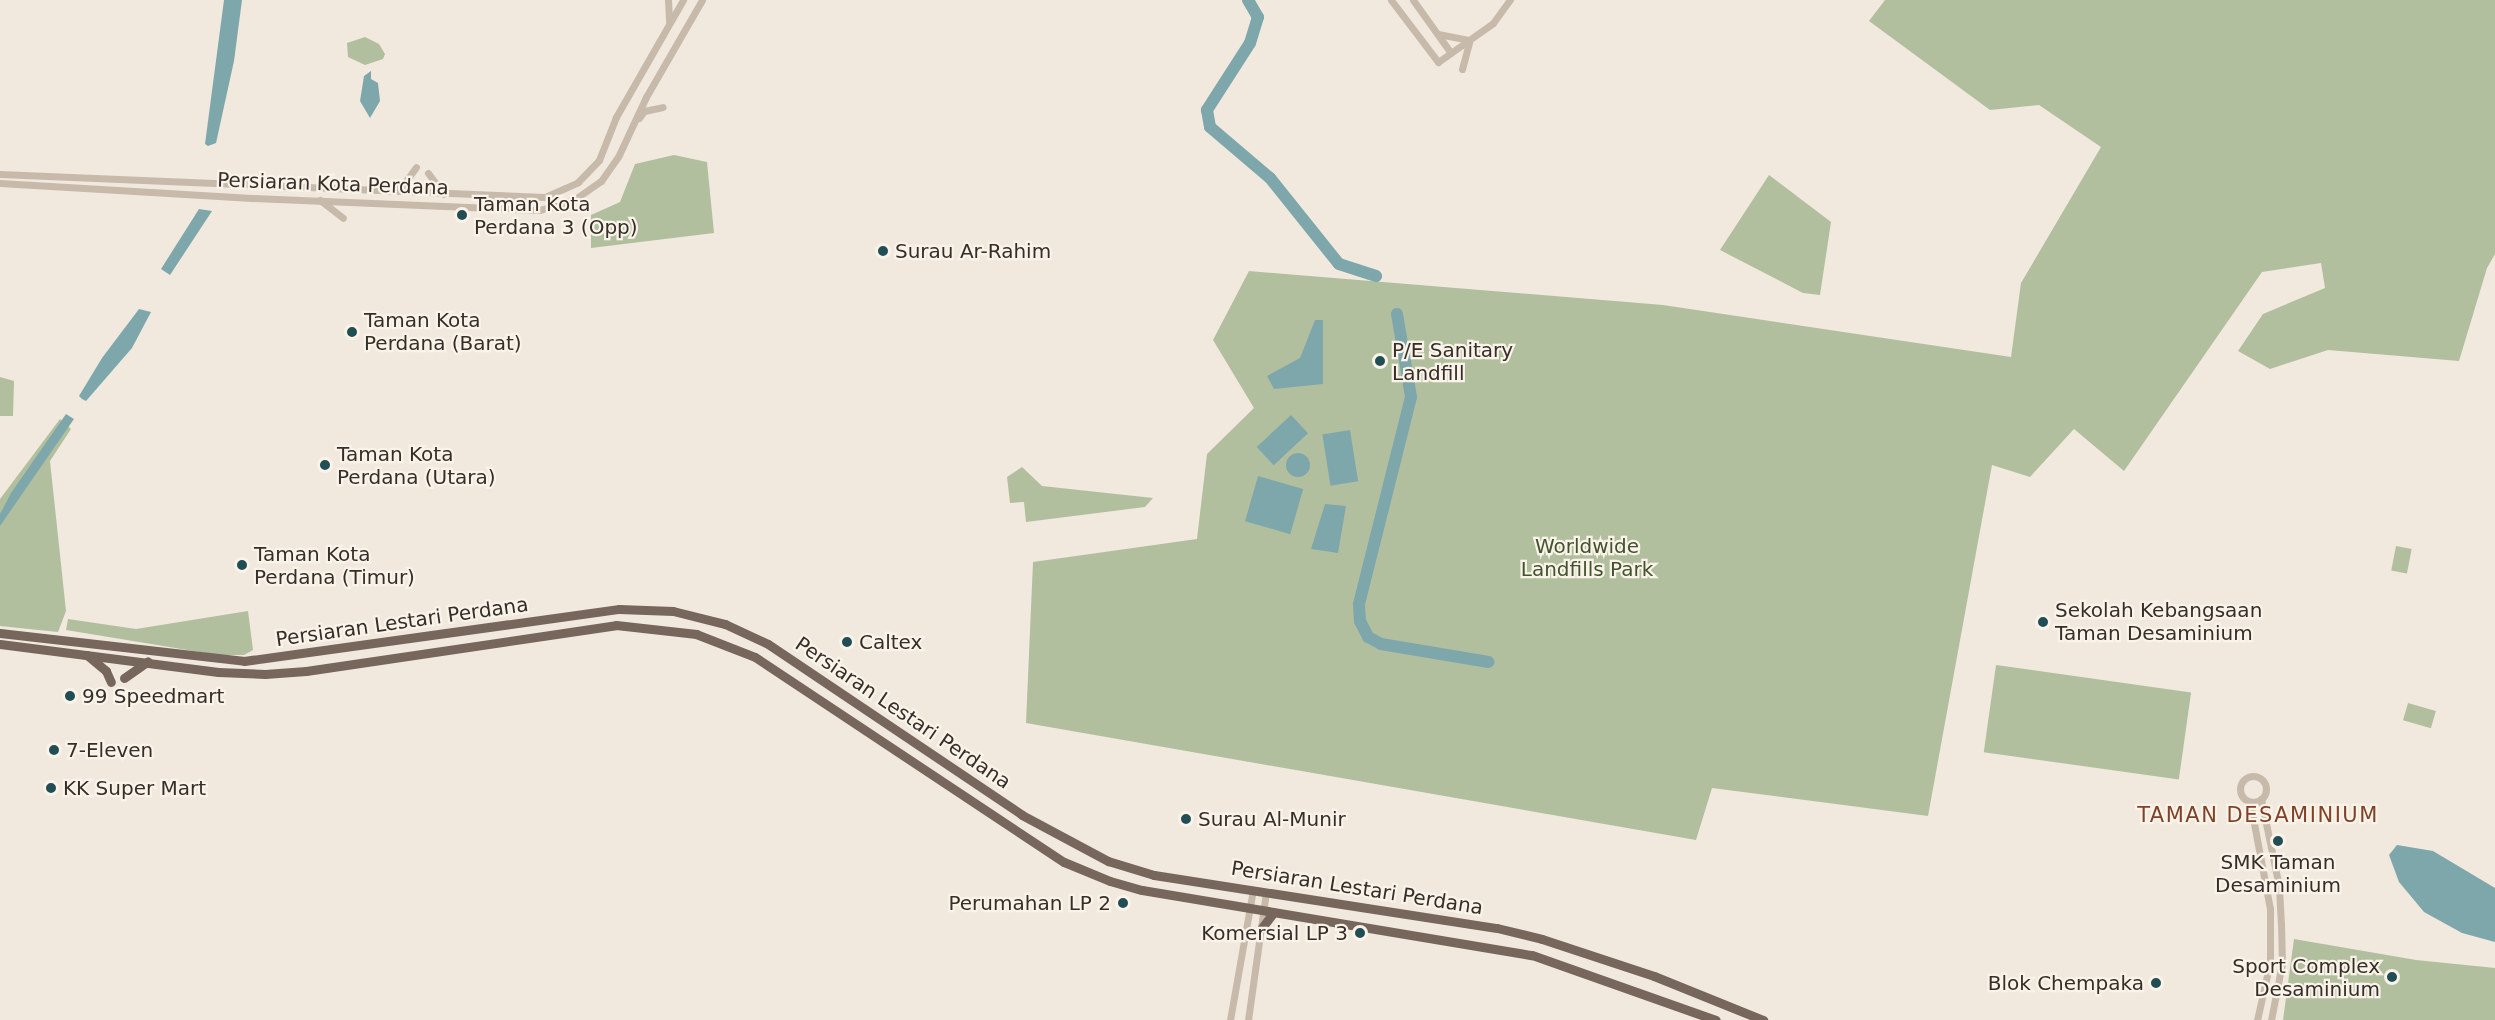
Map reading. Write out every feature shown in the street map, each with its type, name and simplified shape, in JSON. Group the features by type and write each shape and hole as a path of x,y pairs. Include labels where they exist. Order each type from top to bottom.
{"main road":[{"name":"Persiaran Lestari Perdana","path":"0,633 244,661 619,609 673,611 725,624 768,644 1022,815 1108,861 1154,874 1497,928 1542,939 1654,976 1763,1020"},
{"name":"Persiaran Lestari Perdana","path":"0,644 148,661 218,672 275,673 598,626 655,626 696,634 755,657 1065,862 1110,881 1250,908 1532,955 1716,1020"},
{"path":"86,654 106,671 111,682"},
{"path":"124,678 148,661"},
{"path":"1012,828 1022,815"},
{"path":"1261,929 1274,912"}],"street":[{"path":"668,0 669,25"},
{"name":"Persiaran Kota Perdana","path":"0,174 445,195 545,197 578,182 599,160 609,136 683,0"},
{"path":"629,132 702,0"},
{"path":"1390,0 1438,62 1492,23 1510,0"},
{"path":"1413,0 1451,53"},
{"path":"1436,34 1470,40"},
{"path":"1462,69 1470,40"},
{"path":"629,132 645,111 663,107"},
{"name":"Persiaran Kota Perdana","path":"0,183 539,210 578,197 601,181 629,132"},
{"path":"387,192 403,185 416,167"},
{"path":"428,173 445,195"},
{"path":"320,200 343,218"},
{"path":"2256,1020 2270,962 2270,909 2250,802 2241,790 2242,783 2251,777 2264,783 2261,799 2279,887 2282,963 2271,1020"},
{"path":"2250,802 2261,799"},
{"path":"1230,1020 1253,890"},
{"path":"1248,1020 1266,892"}],"green space":[{"name":"Worldwide Landfills Park","path":"1885,0 2495,0 2495,254 2487,268 2459,361 2328,350 2270,369 2238,351 2263,314 2325,288 2321,263 2262,272 2124,471 2074,429 2030,477 1992,465 1928,816 1712,788 1696,840 1026,723 1033,562 1197,539 1207,454 1254,408 1213,340 1249,271 1663,305 2011,357 2021,283 2101,147 2039,105 1990,110 1869,21"},
{"path":"365,37 379,44 385,54 383,59 365,65 348,57 347,43"},
{"path":"674,155 707,162 714,233 591,248 591,215 620,202 635,164"},
{"path":"1769,175 1831,222 1820,295 1803,293 1720,250"},
{"path":"0,377 14,381 13,416 0,416"},
{"path":"60,419 71,429 50,461 66,611 58,632 0,626 0,499"},
{"path":"1022,467 1042,486 1153,498 1145,507 1026,522 1024,502 1010,503 1007,477"},
{"path":"2396,546 2412,549 2407,574 2391,571"},
{"path":"248,611 253,650 244,655 218,655 66,630 68,619 136,629"},
{"path":"1996,665 2191,692 2179,780 1984,752"},
{"path":"2408,703 2436,711 2431,728 2403,720"},
{"name":"Sport Complex Desaminium","path":"2294,939 2416,960 2495,968 2495,1020 2283,1020"}],"water":[{"path":"224,0 242,0 234,61 216,143 208,146 205,144"},
{"path":"371,71 371,79 378,83 380,101 370,118 360,101 364,76"},
{"path":"199,209 212,211 170,275 161,269"},
{"path":"139,309 151,312 132,348 86,401 82,399 79,396 102,358"},
{"path":"1315,320 1323,320 1323,384 1274,389 1267,376 1300,358"},
{"path":"66,414 74,419 0,526 0,514 11,493"},
{"path":"1291,415 1308,433 1274,465 1257,447"},
{"path":"1350,430 1358,481 1330,486 1322,434"},
{"path":"1293,453 1303,453 1310,460 1310,470 1303,477 1293,477 1286,470 1286,460"},
{"path":"1258,476 1303,489 1290,534 1245,521"},
{"path":"1325,504 1346,506 1338,553 1311,549"},
{"path":"2397,845 2433,851 2495,888 2495,942 2462,933 2424,912 2399,882 2389,855"}],"waterway":[{"path":"1248,0 1258,17 1250,43 1207,110 1210,127 1270,178 1339,264 1376,276"},
{"path":"1397,314 1411,397 1359,604 1360,621 1368,637 1381,644 1489,662"}],"place":[{"name":"Taman Kota Perdana 3 (Opp)","path":"462,215"},
{"name":"Surau Ar-Rahim","path":"883,251"},
{"name":"Taman Kota Perdana (Barat)","path":"352,332"},
{"name":"P/E Sanitary Landfill","path":"1380,361"},
{"name":"Taman Kota Perdana (Utara)","path":"325,465"},
{"name":"Taman Kota Perdana (Timur)","path":"242,565"},
{"name":"Sekolah Kebangsaan Taman Desaminium","path":"2043,622"},
{"name":"Caltex","path":"847,642"},
{"name":"99 Speedmart","path":"70,696"},
{"name":"7-Eleven","path":"54,750"},
{"name":"KK Super Mart","path":"51,788"},
{"name":"Surau Al-Munir","path":"1186,819"},
{"name":"SMK Taman Desaminium","path":"2278,841"},
{"name":"Perumahan LP 2","path":"1123,903"},
{"name":"Komersial LP 3","path":"1360,933"},
{"name":"Sport Complex Desaminium","path":"2392,977"},
{"name":"Blok Chempaka","path":"2156,983"}],"district":[{"name":"TAMAN DESAMINIUM","path":"2258,815"}]}
